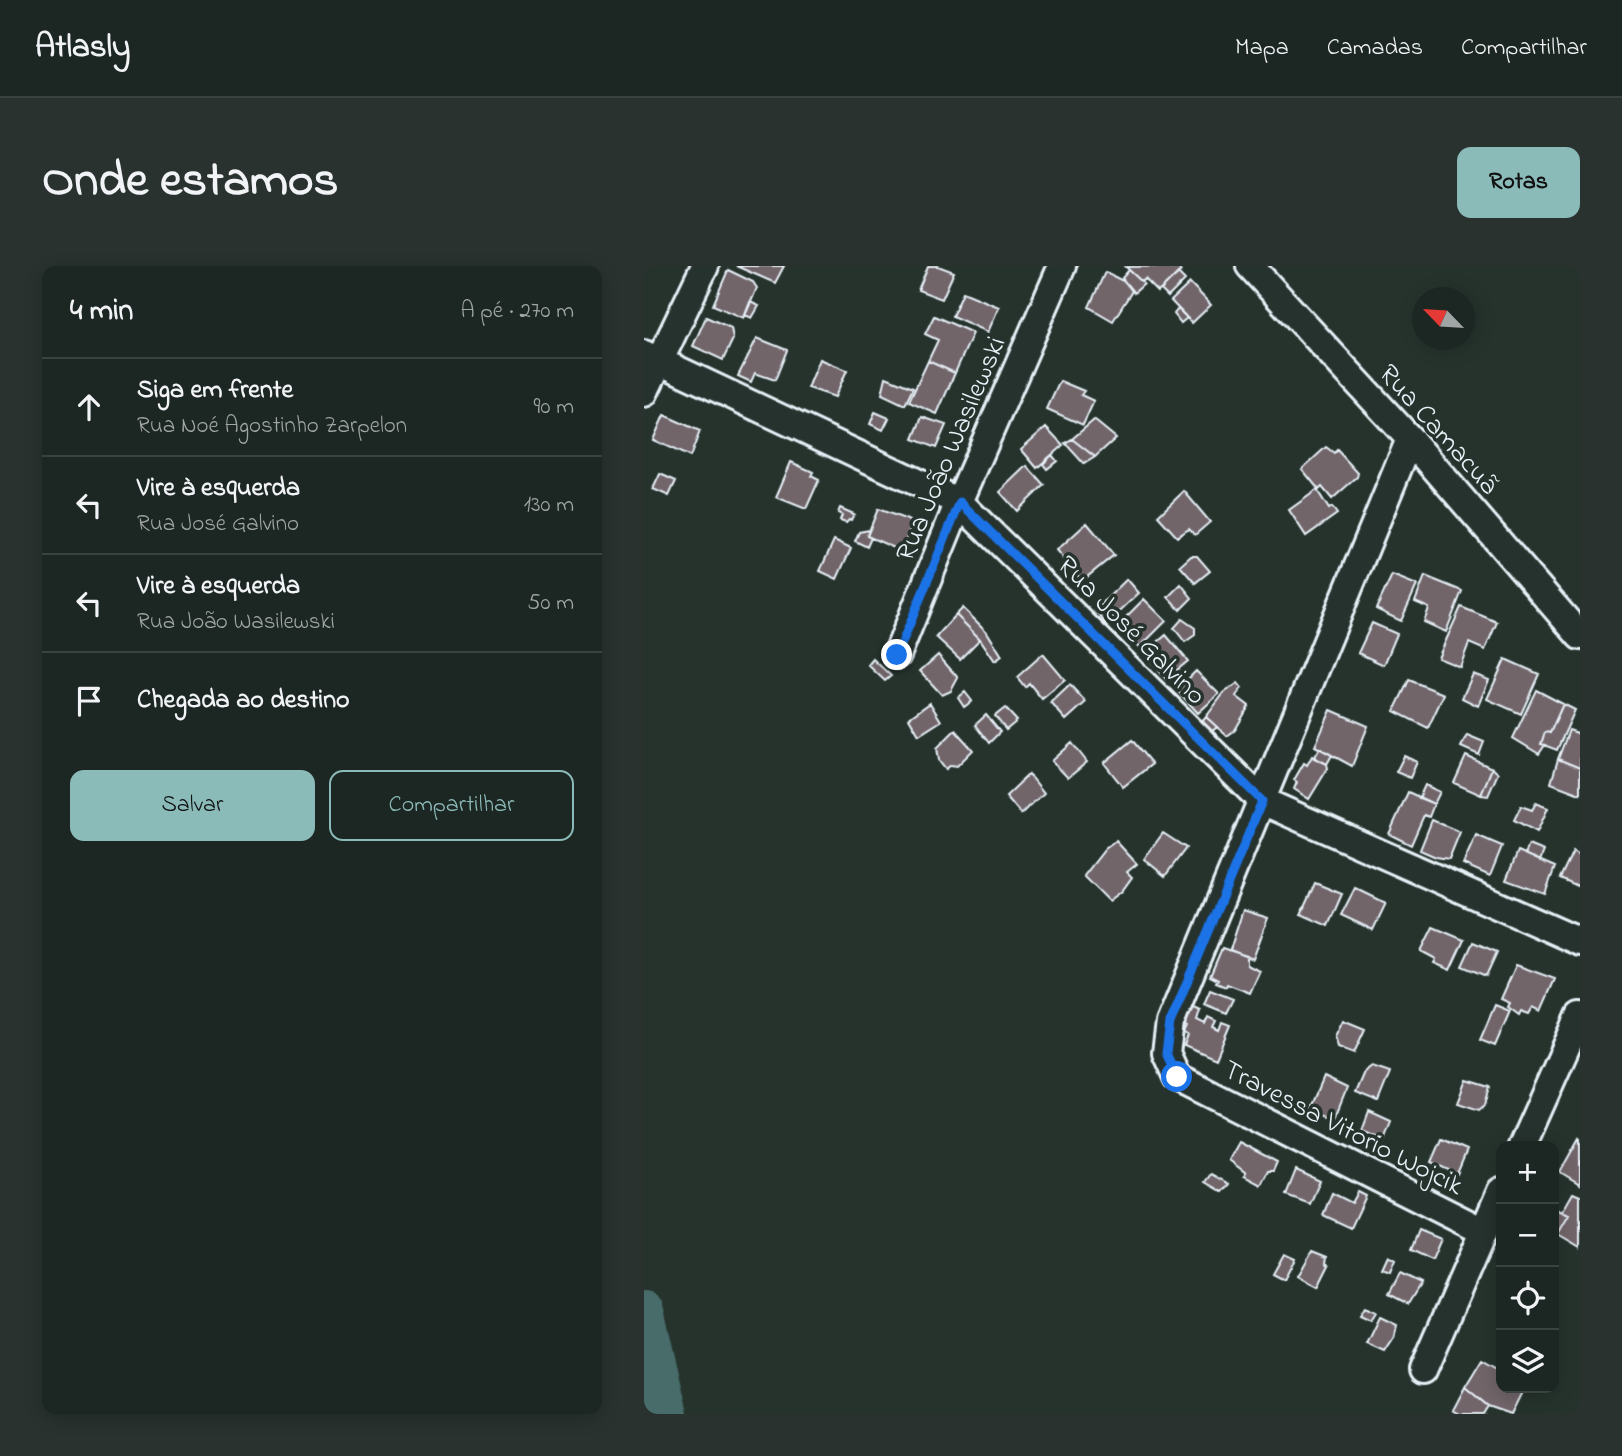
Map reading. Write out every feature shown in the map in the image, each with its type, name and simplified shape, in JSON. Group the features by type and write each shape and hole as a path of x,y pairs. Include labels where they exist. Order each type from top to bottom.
{"street":[{"path":"644,393 651,358 705,266"},
{"name":"Rua João Wasilewski","path":"897,655 1062,266"},
{"name":"Rua Camacuã","path":"1250,266 1410,439 1580,636"},
{"name":"Rua José Galvino","path":"651,358 960,502 1262,801 1580,942"},
{"path":"1262,801 1410,439"},
{"name":"Travessa Vitorio Wojcik","path":"1262,801 1170,1023 1166,1053 1177,1077 1483,1231"},
{"path":"1523,1141 1580,1016"},
{"path":"1423,1370 1496,1202"}],"building":[{"path":"736,266 784,266 775,283"},
{"path":"928,266 938,266 954,272 942,299 918,290"},
{"path":"1176,266 1181,271 1158,292 1145,279 1142,282 1126,267"},
{"path":"728,270 753,282 757,288 744,318 713,305"},
{"path":"1129,270 1144,284 1134,293 1122,278"},
{"path":"1105,272 1125,282 1132,291 1113,321 1089,307"},
{"path":"1178,273 1185,280 1168,297 1161,290"},
{"path":"1190,283 1211,305 1192,323 1171,301"},
{"path":"963,292 999,307 988,332 952,316"},
{"path":"750,302 759,306 752,318 745,315"},
{"path":"1178,309 1187,318 1181,323 1174,314"},
{"path":"934,316 973,333 955,373 928,361 938,340 925,334"},
{"path":"706,317 731,328 733,339 723,360 693,346"},
{"path":"757,338 787,350 775,380 755,373 751,382 738,376"},
{"path":"820,359 847,370 835,397 808,388"},
{"path":"928,361 955,373 937,414 909,402"},
{"path":"886,377 913,388 905,405 882,394"},
{"path":"1060,381 1084,391 1081,395 1094,401 1083,425 1047,409"},
{"path":"875,412 889,418 883,430 870,424"},
{"path":"664,415 700,431 690,457 653,440"},
{"path":"922,417 946,425 936,448 913,439"},
{"path":"1094,420 1116,438 1095,457 1072,439"},
{"path":"1046,427 1063,445 1037,468 1021,449"},
{"path":"1072,439 1095,457 1084,464 1065,443"},
{"path":"1326,447 1334,453 1337,450 1358,473 1357,477 1332,499 1322,487 1319,490 1302,469"},
{"path":"1052,455 1057,461 1047,469 1043,464"},
{"path":"791,462 813,472 811,476 819,480 806,509 776,497"},
{"path":"1027,466 1044,485 1017,511 1000,492"},
{"path":"660,474 676,481 669,496 653,489"},
{"path":"1317,490 1329,509 1332,507 1337,514 1306,536 1289,510"},
{"path":"1184,491 1210,522 1195,535 1189,529 1177,537 1158,516"},
{"path":"840,508 854,514 851,520 840,520"},
{"path":"878,509 913,522 904,545 899,550 867,536"},
{"path":"1087,523 1114,555 1082,581 1057,550"},
{"path":"869,530 867,536 871,538 867,547 855,541 859,532"},
{"path":"834,540 851,548 837,579 820,571"},
{"path":"1191,556 1197,556 1210,571 1195,583 1180,566"},
{"path":"1392,575 1417,585 1401,621 1376,609"},
{"path":"1425,576 1462,591 1446,632 1424,622 1429,608 1415,602"},
{"path":"1127,579 1139,593 1106,624 1095,610"},
{"path":"1181,584 1192,598 1180,610 1168,597"},
{"path":"1144,599 1166,621 1140,647 1118,625"},
{"path":"1461,607 1497,622 1485,650 1469,643 1460,667 1438,658"},
{"path":"963,608 987,632 1002,656 995,661 980,639 956,615"},
{"path":"956,615 980,639 960,659 936,637"},
{"path":"1182,619 1195,628 1195,635 1185,642 1174,628"},
{"path":"1372,623 1397,634 1384,665 1358,653"},
{"path":"1166,635 1188,661 1166,679 1145,653"},
{"path":"1043,654 1065,680 1042,699 1029,683 1025,687 1017,677"},
{"path":"938,655 958,678 951,691 942,695 920,671"},
{"path":"873,659 891,676 885,681 868,665"},
{"path":"1505,659 1539,674 1521,714 1487,699"},
{"path":"1196,671 1219,694 1198,713 1177,690"},
{"path":"1473,674 1489,680 1478,706 1462,698"},
{"path":"1409,680 1444,694 1428,728 1394,711"},
{"path":"1238,683 1242,688 1236,696 1249,706 1235,730 1227,736 1206,717 1224,693"},
{"path":"1070,685 1086,702 1066,720 1051,703"},
{"path":"1536,690 1563,704 1550,733 1545,732 1541,744 1545,745 1539,754 1513,738"},
{"path":"965,692 972,701 964,707 958,698"},
{"path":"930,703 941,721 919,735 909,718"},
{"path":"1563,704 1575,710 1557,750 1541,744 1545,732 1550,733"},
{"path":"1005,708 1017,721 1006,730 995,716"},
{"path":"1331,710 1368,726 1352,766 1315,746"},
{"path":"986,715 1000,732 989,743 975,725"},
{"path":"1206,717 1217,727 1208,735 1199,726"},
{"path":"955,730 973,750 957,766 951,765 946,769 939,760 937,748"},
{"path":"1569,730 1580,734 1580,768 1558,759"},
{"path":"1467,735 1484,742 1479,755 1461,747"},
{"path":"1132,740 1152,764 1123,787 1104,763"},
{"path":"1072,743 1087,762 1068,778 1052,761"},
{"path":"1320,748 1332,755 1327,764 1314,758"},
{"path":"1312,756 1327,764 1328,768 1309,799 1294,789 1297,782 1294,780 1304,763 1307,765"},
{"path":"1404,756 1417,762 1410,778 1396,772"},
{"path":"1466,756 1492,768 1481,795 1454,783"},
{"path":"1558,759 1580,768 1580,794 1551,783"},
{"path":"1492,768 1498,773 1488,796 1481,795"},
{"path":"1029,774 1044,793 1021,814 1006,796"},
{"path":"1425,785 1440,792 1434,804 1419,798"},
{"path":"1408,792 1434,804 1429,817 1424,815 1411,845 1389,834"},
{"path":"1536,803 1548,808 1537,832 1514,820 1521,806 1532,810"},
{"path":"1432,820 1460,832 1449,859 1420,850"},
{"path":"1163,833 1186,848 1165,876 1144,859"},
{"path":"1476,835 1502,846 1490,876 1463,864"},
{"path":"1116,841 1137,864 1127,872 1132,877 1122,891 1109,901 1084,876 1105,849"},
{"path":"1529,845 1544,851 1540,861 1525,854"},
{"path":"1518,851 1555,867 1545,894 1506,880"},
{"path":"1573,851 1580,855 1580,887 1560,878"},
{"path":"1315,883 1342,894 1328,926 1301,914"},
{"path":"1355,888 1386,903 1373,930 1341,915"},
{"path":"1243,910 1268,918 1253,959 1230,950"},
{"path":"1433,927 1464,940 1450,970 1434,963 1436,959 1421,951"},
{"path":"1473,942 1497,952 1486,976 1462,966"},
{"path":"1222,948 1247,956 1247,965 1260,971 1250,993 1227,984 1226,987 1216,983 1218,980 1210,976"},
{"path":"1516,965 1555,979 1541,1011 1533,1007 1529,1014 1521,1011 1519,1015 1508,1007 1510,1003 1501,999"},
{"path":"1210,990 1233,999 1226,1013 1204,1004"},
{"path":"1180,1001 1200,1010 1197,1020 1205,1024 1208,1017 1216,1021 1213,1027 1219,1030 1222,1022 1230,1025 1216,1059 1184,1045 1188,1035 1184,1033 1187,1027 1183,1025"},
{"path":"1495,1005 1510,1011 1495,1046 1480,1040"},
{"path":"1343,1020 1365,1029 1354,1053 1338,1047 1335,1036"},
{"path":"1372,1066 1390,1072 1378,1102 1355,1093 1364,1072"},
{"path":"1324,1077 1347,1088 1335,1118 1310,1110"},
{"path":"1467,1080 1490,1087 1485,1105 1479,1110 1458,1103"},
{"path":"1369,1112 1391,1122 1384,1140 1362,1131"},
{"path":"1441,1139 1467,1150 1457,1174 1431,1162"},
{"path":"1580,1139 1580,1184 1560,1172"},
{"path":"1239,1142 1277,1162 1273,1171 1268,1171 1261,1185 1244,1176 1246,1173 1229,1160"},
{"path":"1296,1170 1320,1181 1310,1204 1286,1195"},
{"path":"1211,1174 1229,1184 1222,1192 1205,1182"},
{"path":"1358,1192 1366,1196 1351,1228 1323,1215 1332,1193 1352,1203"},
{"path":"1573,1193 1580,1196 1580,1247 1559,1235 1569,1215 1562,1212"},
{"path":"1559,1210 1569,1215 1559,1232"},
{"path":"1419,1230 1441,1239 1432,1260 1411,1250"},
{"path":"1312,1251 1327,1257 1326,1263 1329,1265 1318,1287 1298,1276"},
{"path":"1284,1254 1295,1259 1284,1280 1273,1274"},
{"path":"1388,1256 1395,1260 1390,1272 1382,1269"},
{"path":"1400,1273 1421,1283 1408,1304 1389,1294"},
{"path":"1365,1307 1376,1312 1371,1320 1360,1315"},
{"path":"1380,1317 1397,1325 1394,1338 1385,1352 1367,1344"},
{"path":"1482,1359 1496,1367 1496,1393 1522,1393 1511,1414 1488,1406 1465,1387"},
{"path":"1465,1387 1488,1406 1483,1414 1460,1414 1453,1410"}],"waterway":[{"path":"644,1311 668,1414"}],"route":[{"path":"897,655 960,502 1262,801 1170,1023 1166,1053 1177,1077"}]}
